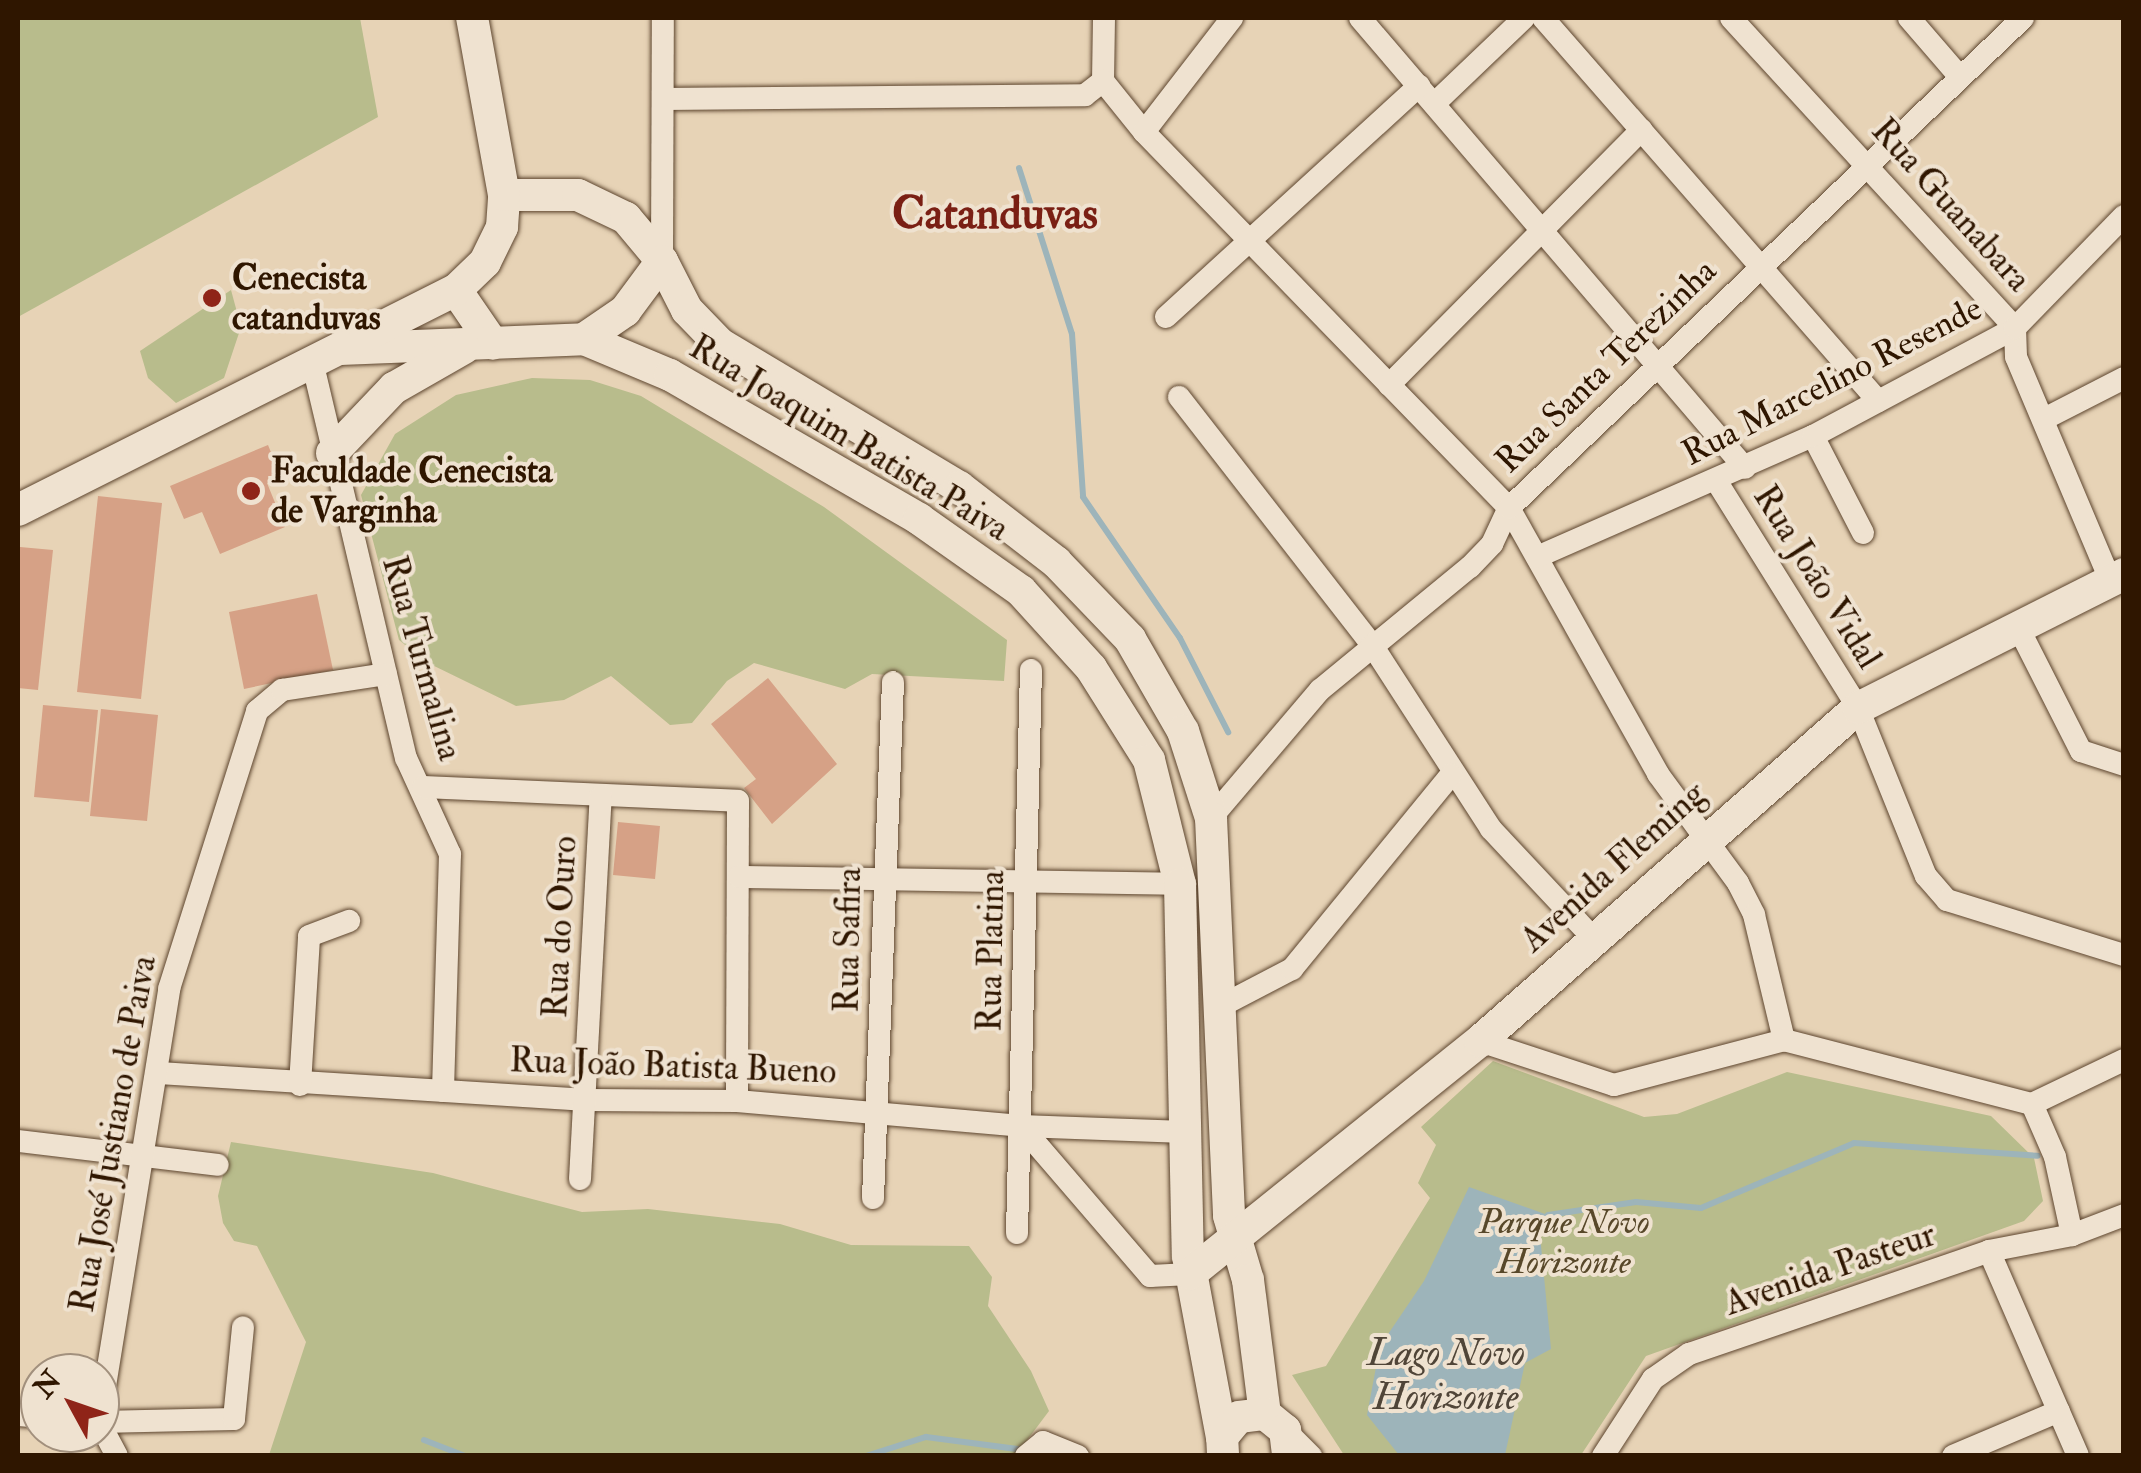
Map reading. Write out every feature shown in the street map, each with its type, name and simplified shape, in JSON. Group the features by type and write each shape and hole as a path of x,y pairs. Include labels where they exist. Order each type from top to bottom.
{"main road":[{"path":"18,510 456,290 485,262 502,228 504,194 472,18"},
{"name":"Rua Joaquim Batista Paiva","path":"504,194 578,195 626,218 662,261 686,310 720,344 959,487 1056,562 1130,639 1184,731 1211,818 1224,1005 1229,1216 1238,1239 1263,1369 1280,1433"},
{"path":"584,340 625,311 662,261"},
{"path":"332,454 394,388 481,344 456,290"},
{"name":"Rua Joaquim Batista Paiva","path":"326,355 584,340 670,375 919,520 1021,590 1091,668 1148,760 1180,884 1190,1274 1222,1446"},
{"name":"Avenida Fleming","path":"1190,1274 1480,1041 1703,839 1858,708 2117,577"},
{"name":"Rua Joaquim Batista Paiva","path":"1222,1446 1239,1417 1280,1433"}],"street":[{"path":"662,261 663,18"},
{"path":"1104,18 1103,80 1144,132 1248,244 1509,508 1658,774 1738,882 1754,915 1784,1040"},
{"path":"1144,132 1232,18"},
{"path":"1360,18 1746,468"},
{"path":"1166,317 1426,95 1524,18"},
{"path":"1543,18 1878,401"},
{"name":"Rua Guanabara","path":"1731,18 2015,328 2016,357 2117,577"},
{"path":"1909,18 1959,76"},
{"name":"Rua Santa Terezinha","path":"1211,818 1320,690 1470,567 1492,544 1509,508 1660,368 1866,163 2023,18"},
{"path":"662,99 1085,94 1103,80"},
{"path":"1389,385 1641,130"},
{"name":"Rua Marcelino Resende","path":"1537,557 1717,482 1813,436 2015,328 2124,216"},
{"name":"Rua Turmalina","path":"326,355 332,454 406,758 423,787 450,854 442,1091"},
{"path":"2046,418 2124,378"},
{"path":"1179,397 1372,644 1451,775 1491,829 1592,937"},
{"path":"1813,436 1863,533"},
{"name":"Rua João Vidal","path":"1717,482 1858,708 1926,876 1947,900 2124,954"},
{"path":"2018,628 2082,751 2124,765"},
{"name":"Rua Platina","path":"1017,1233 1031,670"},
{"name":"Rua José Justiano de Paiva","path":"110,1353 169,988 257,712 282,690 386,674"},
{"name":"Rua Safira","path":"873,1198 880,1110 893,682"},
{"path":"1224,1005 1292,969 1451,775"},
{"path":"423,787 601,798 738,801 737,1100"},
{"name":"Rua do Ouro","path":"580,1179 601,798"},
{"path":"739,876 1180,884"},
{"path":"300,1085 309,936 349,922"},
{"path":"1480,1041 1614,1085 1784,1040 2032,1104 2124,1060"},
{"name":"Rua João Batista Bueno","path":"158,1073 300,1085 587,1100 737,1100 880,1110 1021,1126 1185,1132"},
{"path":"2032,1104 2055,1158 2072,1235"},
{"path":"1021,1126 1150,1276 1190,1274"},
{"path":"18,1141 140,1160 218,1165"},
{"name":"Avenida Pasteur","path":"1603,1456 1653,1379 1688,1354 1989,1251 2072,1235 2124,1216"},
{"path":"1989,1251 2078,1456"},
{"path":"120,1421 234,1419 243,1327"},
{"path":"1952,1456 2058,1411"},
{"path":"1280,1433 1311,1456"},
{"path":"1026,1456 1043,1442 1078,1456"}],"green space":[{"path":"18,18 360,18 378,117 18,317"},
{"path":"231,290 241,327 224,378 176,403 148,378 140,351"},
{"path":"532,378 590,380 641,396 824,507 1007,640 1004,681 872,674 845,689 754,663 727,681 692,723 670,725 611,676 564,700 516,706 426,662 399,640 361,495 395,434 456,395"},
{"name":"Parque Novo Horizonte","path":"1493,1061 1644,1117 1677,1114 1787,1072 1991,1116 2034,1158 2043,1201 2024,1221 1646,1356 1581,1455 1344,1455 1292,1375 1326,1366 1430,1198 1418,1183 1436,1145 1421,1127"},
{"path":"231,1142 433,1173 582,1212 648,1209 780,1224 851,1245 969,1246 992,1277 988,1306 1031,1371 1049,1411 1016,1455 269,1455 306,1342 257,1246 234,1241 223,1223 218,1196"}],"water":[{"name":"Lago Novo Horizonte","path":"1469,1187 1548,1215 1540,1235 1551,1349 1525,1363 1505,1455 1399,1455 1367,1415 1380,1346 1424,1281"}],"building":[{"name":"Faculdade Cenecista de Varginha","path":"268,445 281,477 267,483 285,527 220,554 202,512 184,519 170,486"},
{"path":"98,496 162,503 141,699 77,692"},
{"path":"20,547 53,550 38,690 18,688"},
{"path":"317,594 333,670 244,689 229,612"},
{"path":"768,678 837,764 772,824 744,788 756,779 711,724"},
{"path":"43,705 98,710 89,802 34,797"},
{"path":"101,709 158,715 147,821 90,816"},
{"path":"618,822 660,826 655,879 613,875"}],"waterway":[{"path":"1019,168 1072,334 1083,497 1180,638 1228,732"},
{"path":"1548,1215 1636,1202 1701,1208 1854,1143 2038,1156"},
{"path":"866,1456 926,1437 1025,1450"},
{"path":"424,1440 465,1456"}],"place":[{"name":"Cenecista catanduvas","path":"212,298"},
{"name":"Faculdade Cenecista de Varginha","path":"251,491"}],"district":[{"name":"Catanduvas","path":"995,215"}]}
